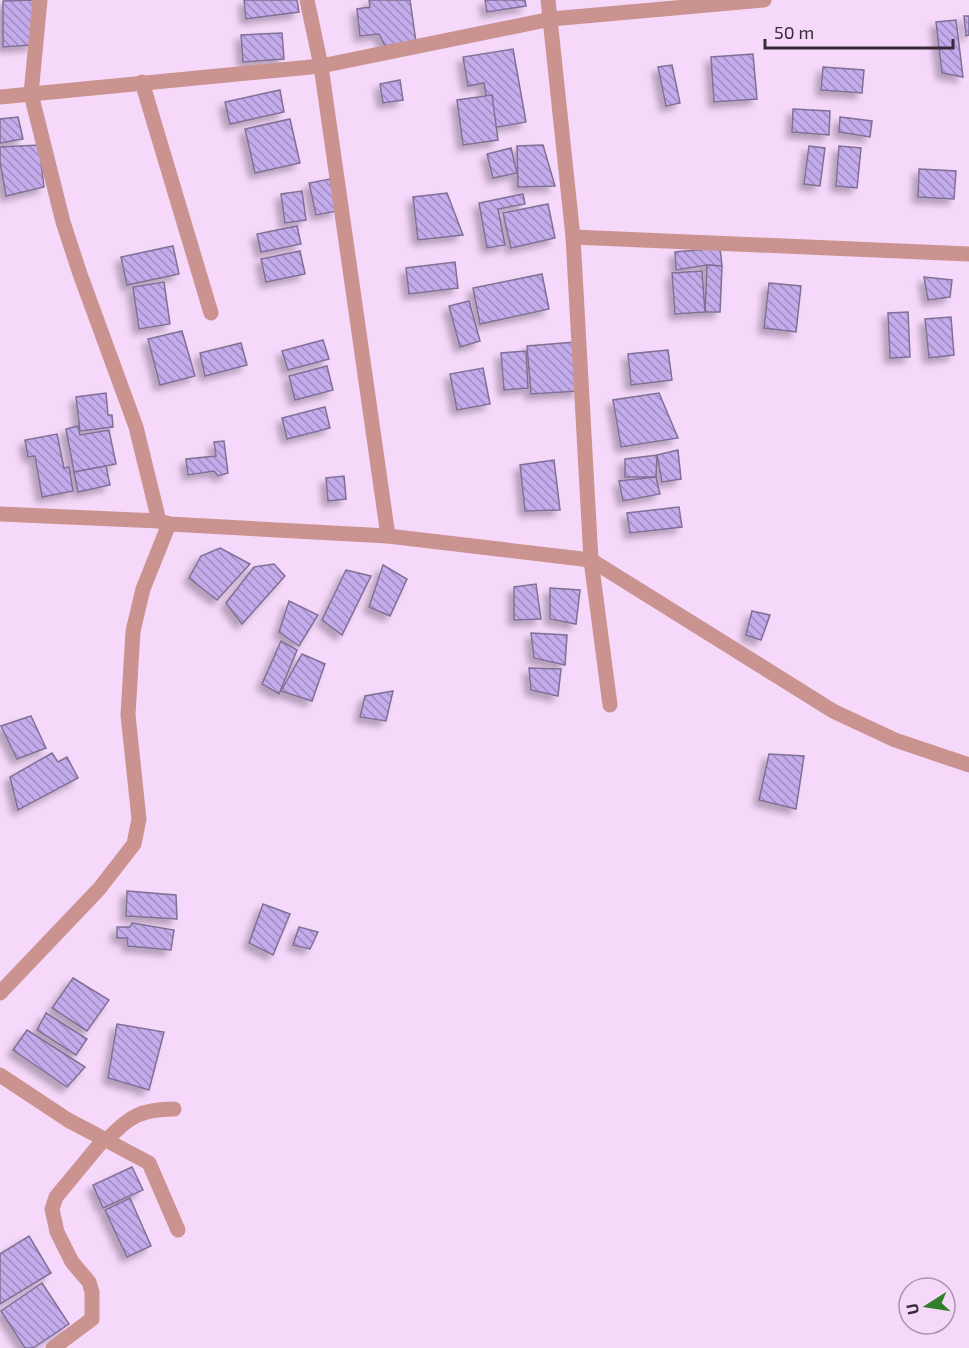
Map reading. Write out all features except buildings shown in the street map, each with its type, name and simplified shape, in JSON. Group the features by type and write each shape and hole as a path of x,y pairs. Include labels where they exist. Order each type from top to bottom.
{"street":[{"path":"0,993 99,890 134,844 139,819 128,715 133,631 143,589 164,523 136,427 63,222 31,94 40,0"},
{"path":"307,0 321,66 388,536"},
{"path":"548,0 573,237 591,560 610,705"},
{"path":"0,97 321,66 551,19 764,0"},
{"path":"142,82 211,313"},
{"path":"573,237 969,254"},
{"path":"0,514 388,536 591,560 833,711 896,740 969,765"},
{"path":"0,1075 68,1120 149,1163 178,1230"},
{"path":"53,1348 92,1319 93,1292 89,1282 72,1262 62,1242 52,1209 56,1197 123,1123 142,1112 174,1109"}]}
